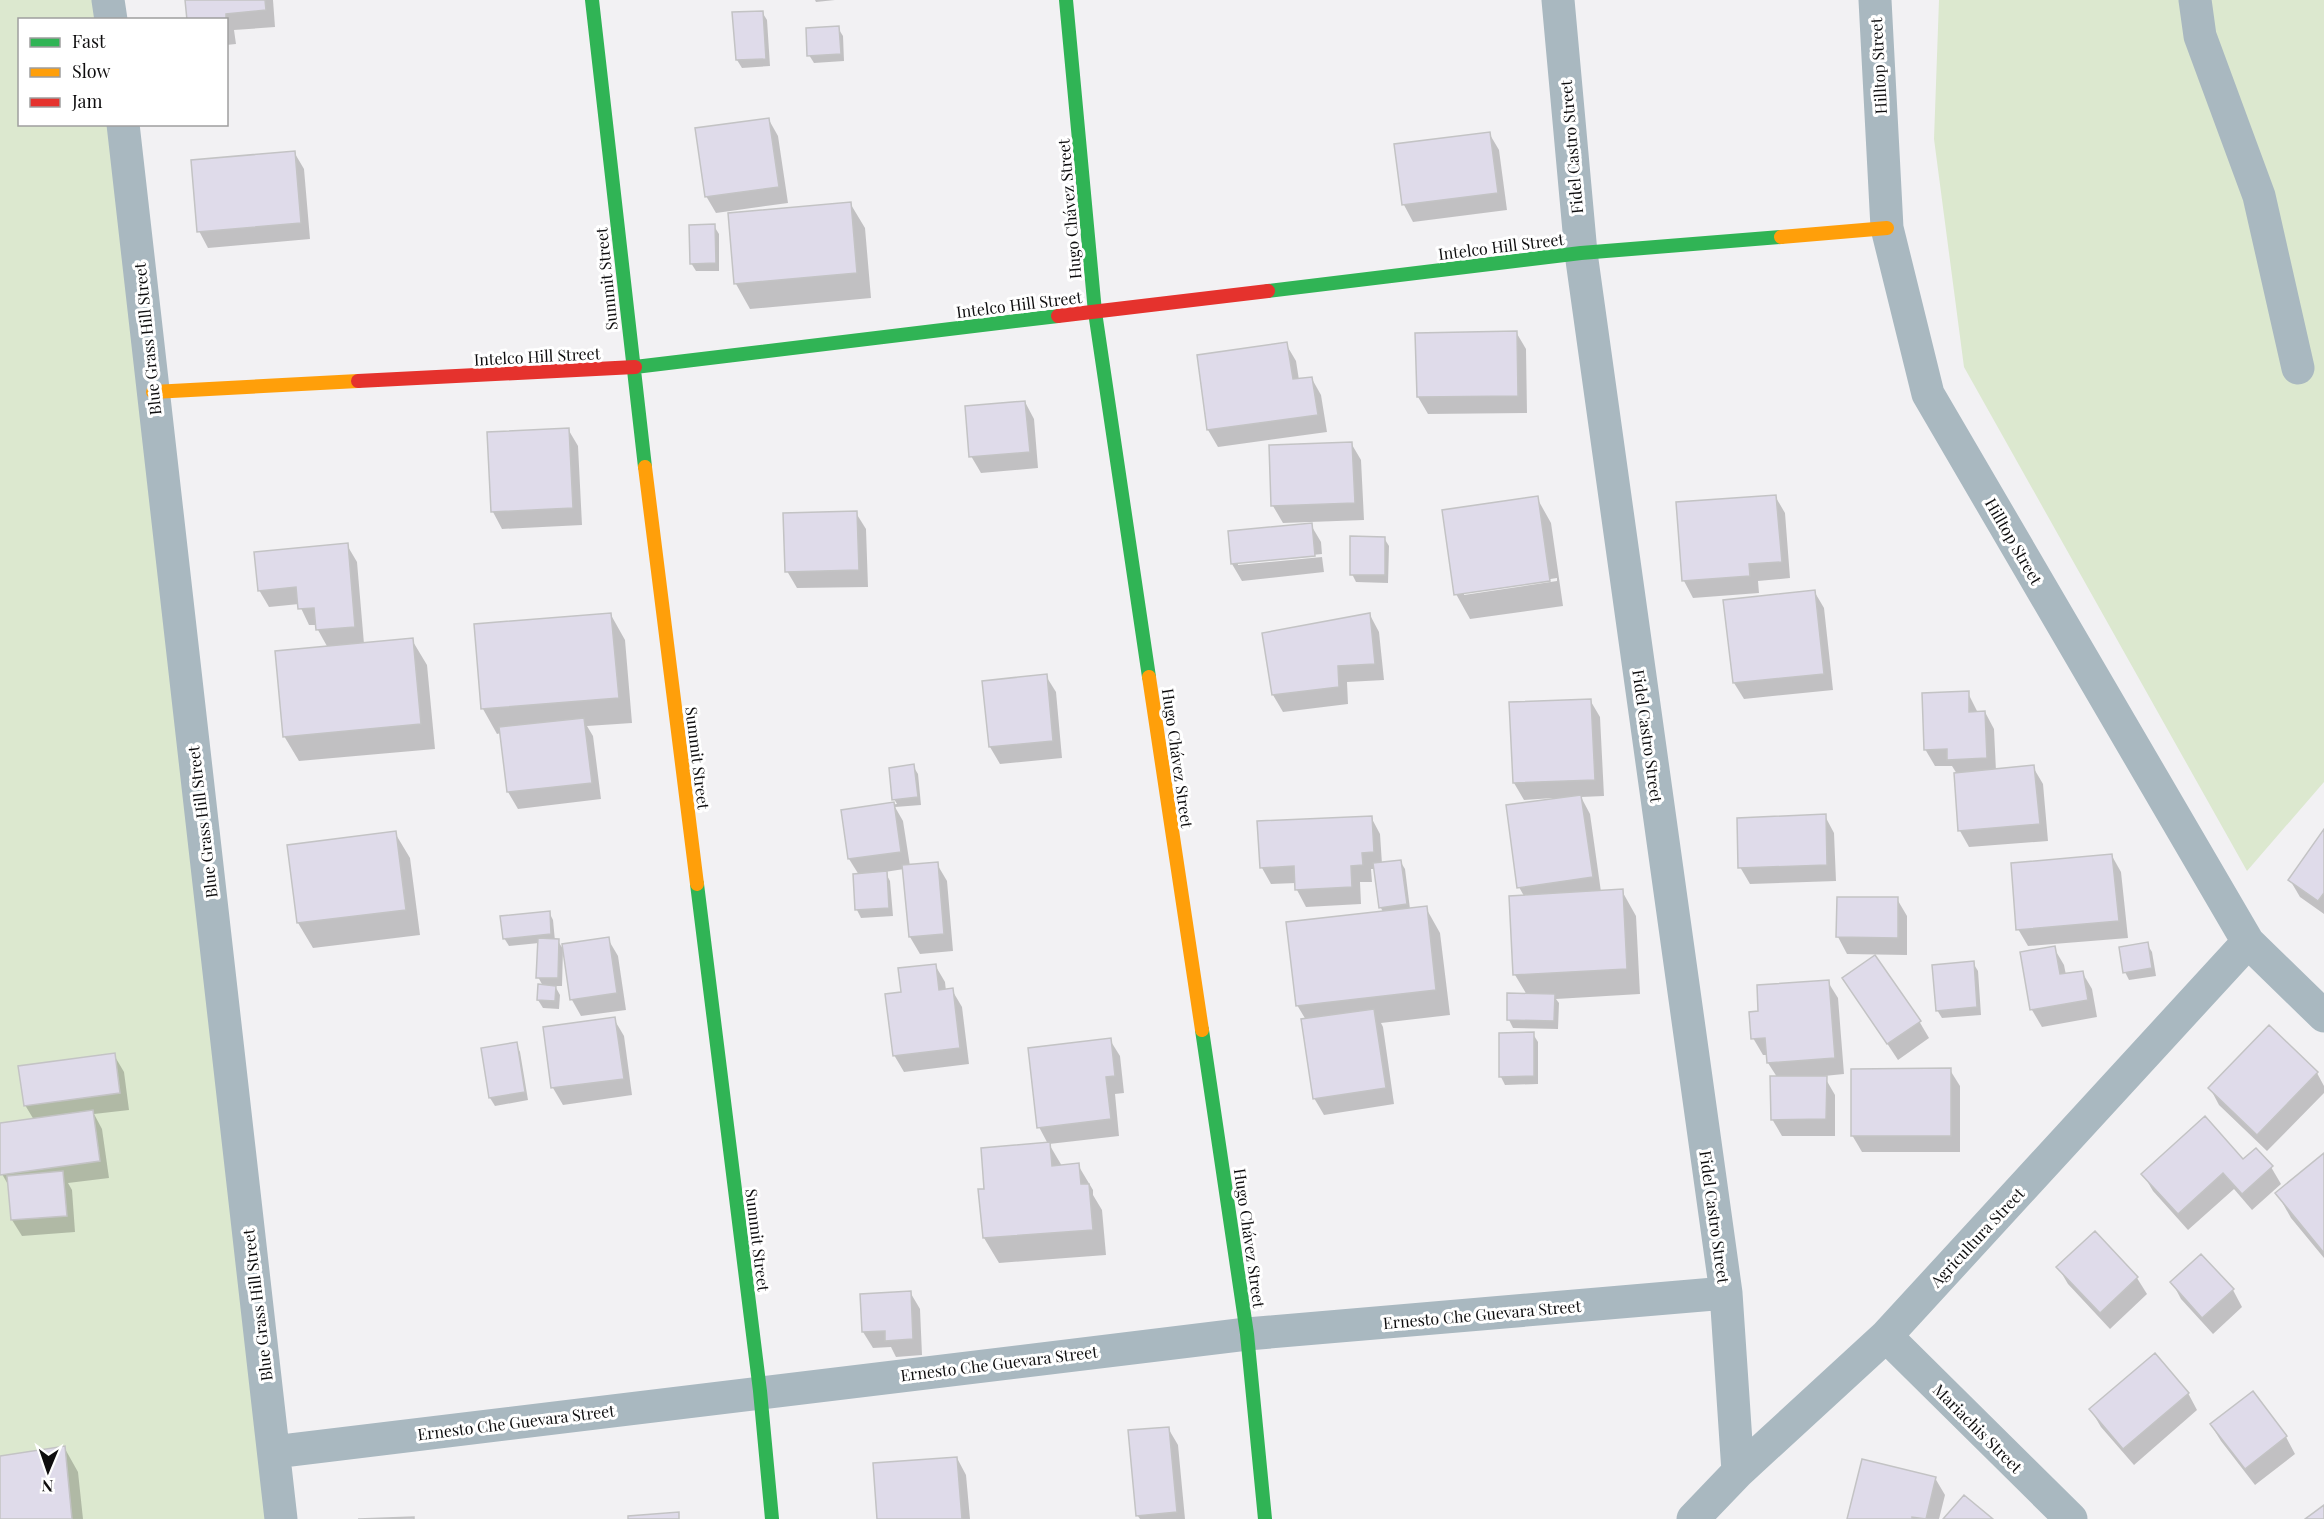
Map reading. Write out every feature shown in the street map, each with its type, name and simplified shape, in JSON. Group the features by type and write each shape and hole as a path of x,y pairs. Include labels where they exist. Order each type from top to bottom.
{"street":[{"path":"108,0 111,18"},
{"name":"Summit Street","path":"592,0 632,367 760,1391 772,1519"},
{"name":"Hugo Chávez Street","path":"1066,0 1095,312 1247,1334 1265,1519"},
{"name":"Fidel Castro Street","path":"1558,0 1581,253 1726,1293 1738,1472"},
{"name":"Hilltop Street","path":"1875,0 1887,228 1928,394 2248,942 2324,1016"},
{"path":"2195,0 2200,36 2259,196 2298,368"},
{"name":"Blue Grass Hill Street","path":"123,126 281,1519"},
{"name":"Intelco Hill Street","path":"153,392 632,367 1581,253 1887,228"},
{"name":"Agricultura Street","path":"1693,1519 1738,1472 1886,1336 2248,942"},
{"name":"Ernesto Che Guevara Street","path":"274,1452 760,1391 1247,1334 1726,1293"},
{"name":"Mariachis Street","path":"1886,1336 2071,1519"}],"green space":[{"path":"0,0 105,0 107,18 18,18 18,126 118,126 268,1519 0,1519"},
{"path":"1939,0 2324,0 2324,782 2247,871 1964,367 1934,139"}],"building":[{"path":"185,0 265,0 266,10 226,14 226,18 187,18"},
{"path":"763,11 766,59 736,60 732,12"},
{"path":"839,26 841,54 807,56 806,28"},
{"path":"769,118 779,187 705,197 695,128"},
{"path":"1490,132 1498,193 1402,205 1394,144"},
{"path":"295,151 301,223 197,232 191,160"},
{"path":"851,202 857,273 734,284 728,213"},
{"path":"715,224 716,263 690,264 689,225"},
{"path":"1517,331 1518,396 1417,397 1415,333"},
{"path":"1287,342 1293,379 1312,377 1318,415 1207,430 1197,355"},
{"path":"1025,401 1030,452 969,457 965,406"},
{"path":"569,428 573,508 491,512 487,432"},
{"path":"1352,442 1355,503 1271,506 1269,445"},
{"path":"1776,495 1782,562 1749,564 1750,576 1682,581 1676,502"},
{"path":"1538,496 1550,581 1454,595 1442,510"},
{"path":"857,511 859,570 785,572 783,513"},
{"path":"1312,523 1315,556 1231,564 1228,531"},
{"path":"1350,536 1385,537 1385,575 1350,575"},
{"path":"348,543 355,627 316,630 314,608 298,609 296,587 258,591 254,552"},
{"path":"1815,590 1824,674 1733,683 1723,600"},
{"path":"611,613 619,698 481,709 474,624"},
{"path":"1370,613 1375,664 1338,666 1339,687 1272,695 1262,633"},
{"path":"413,638 421,724 283,737 275,651"},
{"path":"1047,674 1053,741 989,747 982,681"},
{"path":"1969,691 1969,712 1985,711 1987,758 1947,760 1947,749 1924,750 1922,693"},
{"path":"1591,699 1595,780 1513,783 1509,702"},
{"path":"584,718 592,783 507,792 499,727"},
{"path":"914,764 918,797 892,800 889,768"},
{"path":"2034,765 2040,824 1958,831 1954,773"},
{"path":"1581,795 1593,877 1517,888 1506,805"},
{"path":"894,802 901,852 848,859 841,810"},
{"path":"1826,814 1827,865 1738,868 1737,818"},
{"path":"1372,816 1374,852 1362,853 1363,865 1351,866 1352,887 1295,890 1294,866 1260,868 1257,821"},
{"path":"2324,829 2324,893 2318,901 2288,880"},
{"path":"396,831 406,910 297,923 287,845"},
{"path":"2112,854 2119,921 2016,930 2011,863"},
{"path":"1401,860 1407,904 1379,908 1373,863"},
{"path":"938,862 944,934 909,937 902,865"},
{"path":"887,871 889,908 855,910 853,874"},
{"path":"1623,889 1627,969 1513,975 1509,896"},
{"path":"1837,897 1898,897 1898,938 1836,937"},
{"path":"1427,906 1436,990 1296,1006 1286,922"},
{"path":"550,911 551,934 503,939 500,916"},
{"path":"609,937 617,993 570,1000 562,944"},
{"path":"538,938 559,939 558,978 536,978"},
{"path":"2148,942 2152,968 2123,973 2119,947"},
{"path":"2055,946 2060,974 2083,971 2088,1000 2030,1010 2020,952"},
{"path":"1875,955 1921,1021 1887,1044 1842,978"},
{"path":"1974,961 1977,1007 1936,1011 1932,965"},
{"path":"936,964 939,990 953,988 960,1048 893,1056 885,994 901,992 898,968"},
{"path":"1829,980 1835,1058 1767,1063 1765,1038 1751,1039 1749,1012 1758,1011 1757,985"},
{"path":"538,984 556,986 555,1001 537,1000"},
{"path":"1507,993 1555,994 1554,1021 1507,1020"},
{"path":"1374,1009 1386,1088 1313,1099 1301,1019"},
{"path":"615,1017 624,1079 551,1088 543,1027"},
{"path":"2269,1025 2318,1072 2257,1135 2208,1088"},
{"path":"1534,1032 1534,1076 1499,1077 1499,1033"},
{"path":"1111,1038 1115,1076 1106,1077 1111,1119 1037,1128 1028,1048"},
{"path":"517,1042 525,1092 489,1098 481,1048"},
{"path":"115,1053 120,1093 24,1106 18,1066"},
{"path":"1951,1068 1951,1136 1851,1136 1851,1069"},
{"path":"1770,1076 1827,1076 1826,1119 1771,1120"},
{"path":"93,1110 100,1161 0,1175 0,1123"},
{"path":"2205,1116 2243,1159 2256,1148 2273,1166 2242,1194 2223,1173 2178,1214 2141,1174"},
{"path":"1050,1142 1052,1166 1079,1163 1081,1184 1089,1184 1093,1230 983,1238 978,1189 984,1189 981,1148"},
{"path":"2324,1153 2324,1253 2275,1193"},
{"path":"63,1171 67,1216 11,1220 7,1176"},
{"path":"2095,1231 2138,1277 2100,1313 2056,1267"},
{"path":"2201,1254 2234,1289 2202,1318 2170,1282"},
{"path":"911,1291 913,1339 885,1341 885,1331 862,1332 860,1294"},
{"path":"2155,1353 2189,1393 2123,1449 2089,1409"},
{"path":"2253,1391 2287,1436 2245,1469 2210,1424"},
{"path":"1169,1427 1177,1512 1136,1516 1128,1430"},
{"path":"65,1446 72,1519 0,1519 0,1456"},
{"path":"957,1457 962,1519 877,1519 873,1463"},
{"path":"1862,1459 1936,1477 1926,1519 1912,1517 1912,1519 1847,1519"},
{"path":"1964,1495 1993,1519 1943,1519"},
{"path":"2324,1505 2324,1519 2305,1519"},
{"path":"679,1512 679,1519 628,1519 628,1516"},
{"path":"414,1517 414,1519 358,1519"}],"traffic: fast":[{"path":"592,0 645,467"},
{"path":"1066,0 1095,312 1149,677"},
{"path":"1268,291 1581,253 1781,237"},
{"path":"635,367 1058,316"},
{"path":"697,884 760,1391 772,1519"},
{"path":"1202,1030 1247,1334 1265,1519"}],"traffic: slow":[{"path":"1781,237 1887,228"},
{"path":"153,392 358,381"},
{"path":"645,467 697,884"},
{"path":"1149,677 1202,1030"}],"traffic: jam":[{"path":"1058,316 1268,291"},
{"path":"358,381 635,367"}]}
